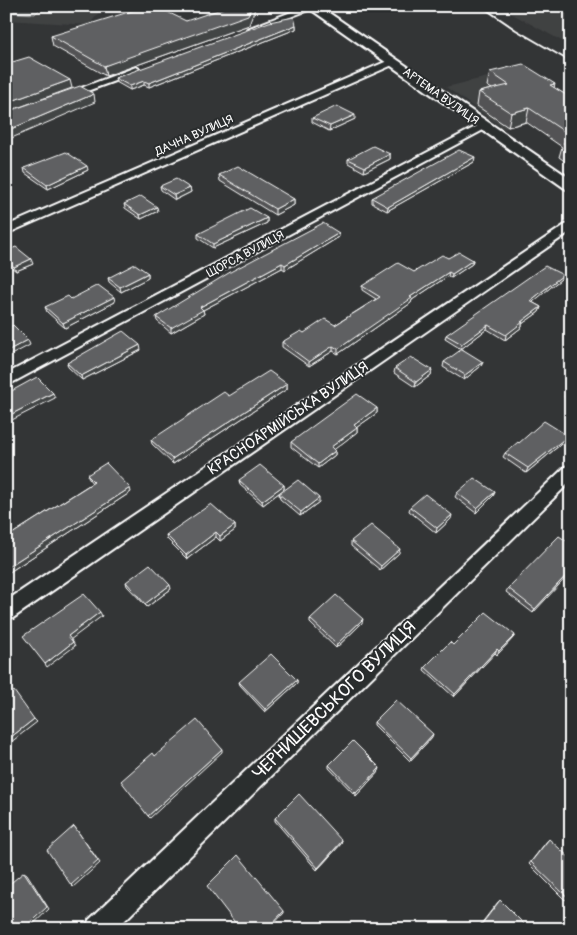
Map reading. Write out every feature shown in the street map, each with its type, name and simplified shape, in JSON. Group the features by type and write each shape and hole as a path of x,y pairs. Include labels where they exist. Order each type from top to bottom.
{"main road":[{"name":"АРТЕМА ВУЛИЦЯ","path":"312,7 571,186"}],"street":[{"path":"243,32 312,7"},
{"name":"ДАЧНА ВУЛИЦЯ","path":"6,230 392,62"},
{"path":"53,100 144,67"},
{"name":"ЩОРСА ВУЛИЦЯ","path":"6,381 483,126"},
{"name":"КРАСНОАРМІЙСЬКА ВУЛИЦЯ","path":"6,612 571,225"},
{"name":"ЧЕРНИШЕВСЬКОГО ВУЛИЦЯ","path":"98,929 571,471"}],"shaded area":[{"path":"6,6 104,6 89,25 6,20"},
{"path":"6,6 43,6 35,14 6,12"},
{"path":"498,6 571,6 571,46"},
{"path":"521,69 571,111 504,129 446,87"}],"building":[{"path":"148,6 155,6 186,21 224,8 224,6 252,6 248,15 104,66 51,36"},
{"path":"294,17 296,25 149,83 144,81 130,86 115,78 269,22"},
{"path":"29,57 70,80 6,103 6,64"},
{"path":"523,64 555,84 550,85 571,98 571,136 529,108 511,113 479,92 509,85 490,72"},
{"path":"80,86 94,94 6,131 6,112"},
{"path":"337,106 355,115 330,126 312,118"},
{"path":"571,141 571,148 563,143"},
{"path":"373,146 390,154 365,167 348,159"},
{"path":"459,150 475,157 388,207 372,198"},
{"path":"66,152 87,166 47,185 24,168"},
{"path":"238,166 294,199 275,209 219,175"},
{"path":"176,179 190,188 174,195 160,186"},
{"path":"141,196 157,207 140,215 124,204"},
{"path":"250,208 267,218 213,244 198,234"},
{"path":"323,223 339,233 285,265 282,263 200,307 203,310 171,328 156,317 232,271"},
{"path":"16,247 31,259 14,267 6,259 6,251"},
{"path":"459,252 473,260 452,274 449,272 410,297 412,298 338,349 333,346 309,362 282,342 301,331 304,333 325,319 335,325 380,297 362,286 398,263 414,272 442,255 448,258"},
{"path":"135,264 148,273 120,287 108,278"},
{"path":"545,266 563,275 530,301 541,307 506,335 488,325 462,344 446,335"},
{"path":"98,285 114,297 63,323 45,307 68,296 71,299"},
{"path":"13,325 28,340 6,351 6,329"},
{"path":"123,331 140,345 81,376 67,363"},
{"path":"462,349 483,362 465,375 444,362"},
{"path":"411,357 432,370 416,382 395,368"},
{"path":"269,371 287,384 172,459 151,440 224,392 229,396"},
{"path":"37,377 53,393 6,417 6,394"},
{"path":"357,394 377,408 354,425 357,428 331,447 335,451 318,464 291,442"},
{"path":"544,421 568,436 528,468 505,453 519,443"},
{"path":"106,463 130,488 6,568 6,527 12,534 94,482 87,475"},
{"path":"260,465 284,485 262,501 239,480"},
{"path":"474,478 495,492 477,508 457,493"},
{"path":"298,480 319,498 301,512 279,494"},
{"path":"425,494 452,515 437,528 410,507"},
{"path":"211,504 235,525 220,536 216,532 186,555 166,535"},
{"path":"371,525 400,549 381,566 351,541"},
{"path":"559,536 571,544 571,570 535,609 508,588"},
{"path":"150,564 170,585 145,604 126,582"},
{"path":"84,594 100,612 68,636 73,642 45,664 23,636"},
{"path":"336,595 363,619 337,644 310,619"},
{"path":"486,612 515,635 499,651 497,649 455,694 425,667 450,642 453,645"},
{"path":"271,654 297,680 265,709 239,682"},
{"path":"14,691 34,719 6,741 6,697"},
{"path":"396,700 433,734 411,758 374,722"},
{"path":"197,720 222,749 148,816 121,781 153,753 155,756"},
{"path":"353,741 380,768 356,793 329,765"},
{"path":"299,794 342,841 318,868 275,818"},
{"path":"74,826 98,861 71,885 47,850"},
{"path":"549,839 571,859 571,895 568,898 531,862"},
{"path":"238,855 284,911 267,929 240,929 207,886"},
{"path":"24,872 47,907 23,929 6,929 6,887"},
{"path":"500,900 529,929 478,929"},
{"path":"167,922 172,929 160,929"}],"railway":[{"path":"481,6 516,30 571,62"}]}
